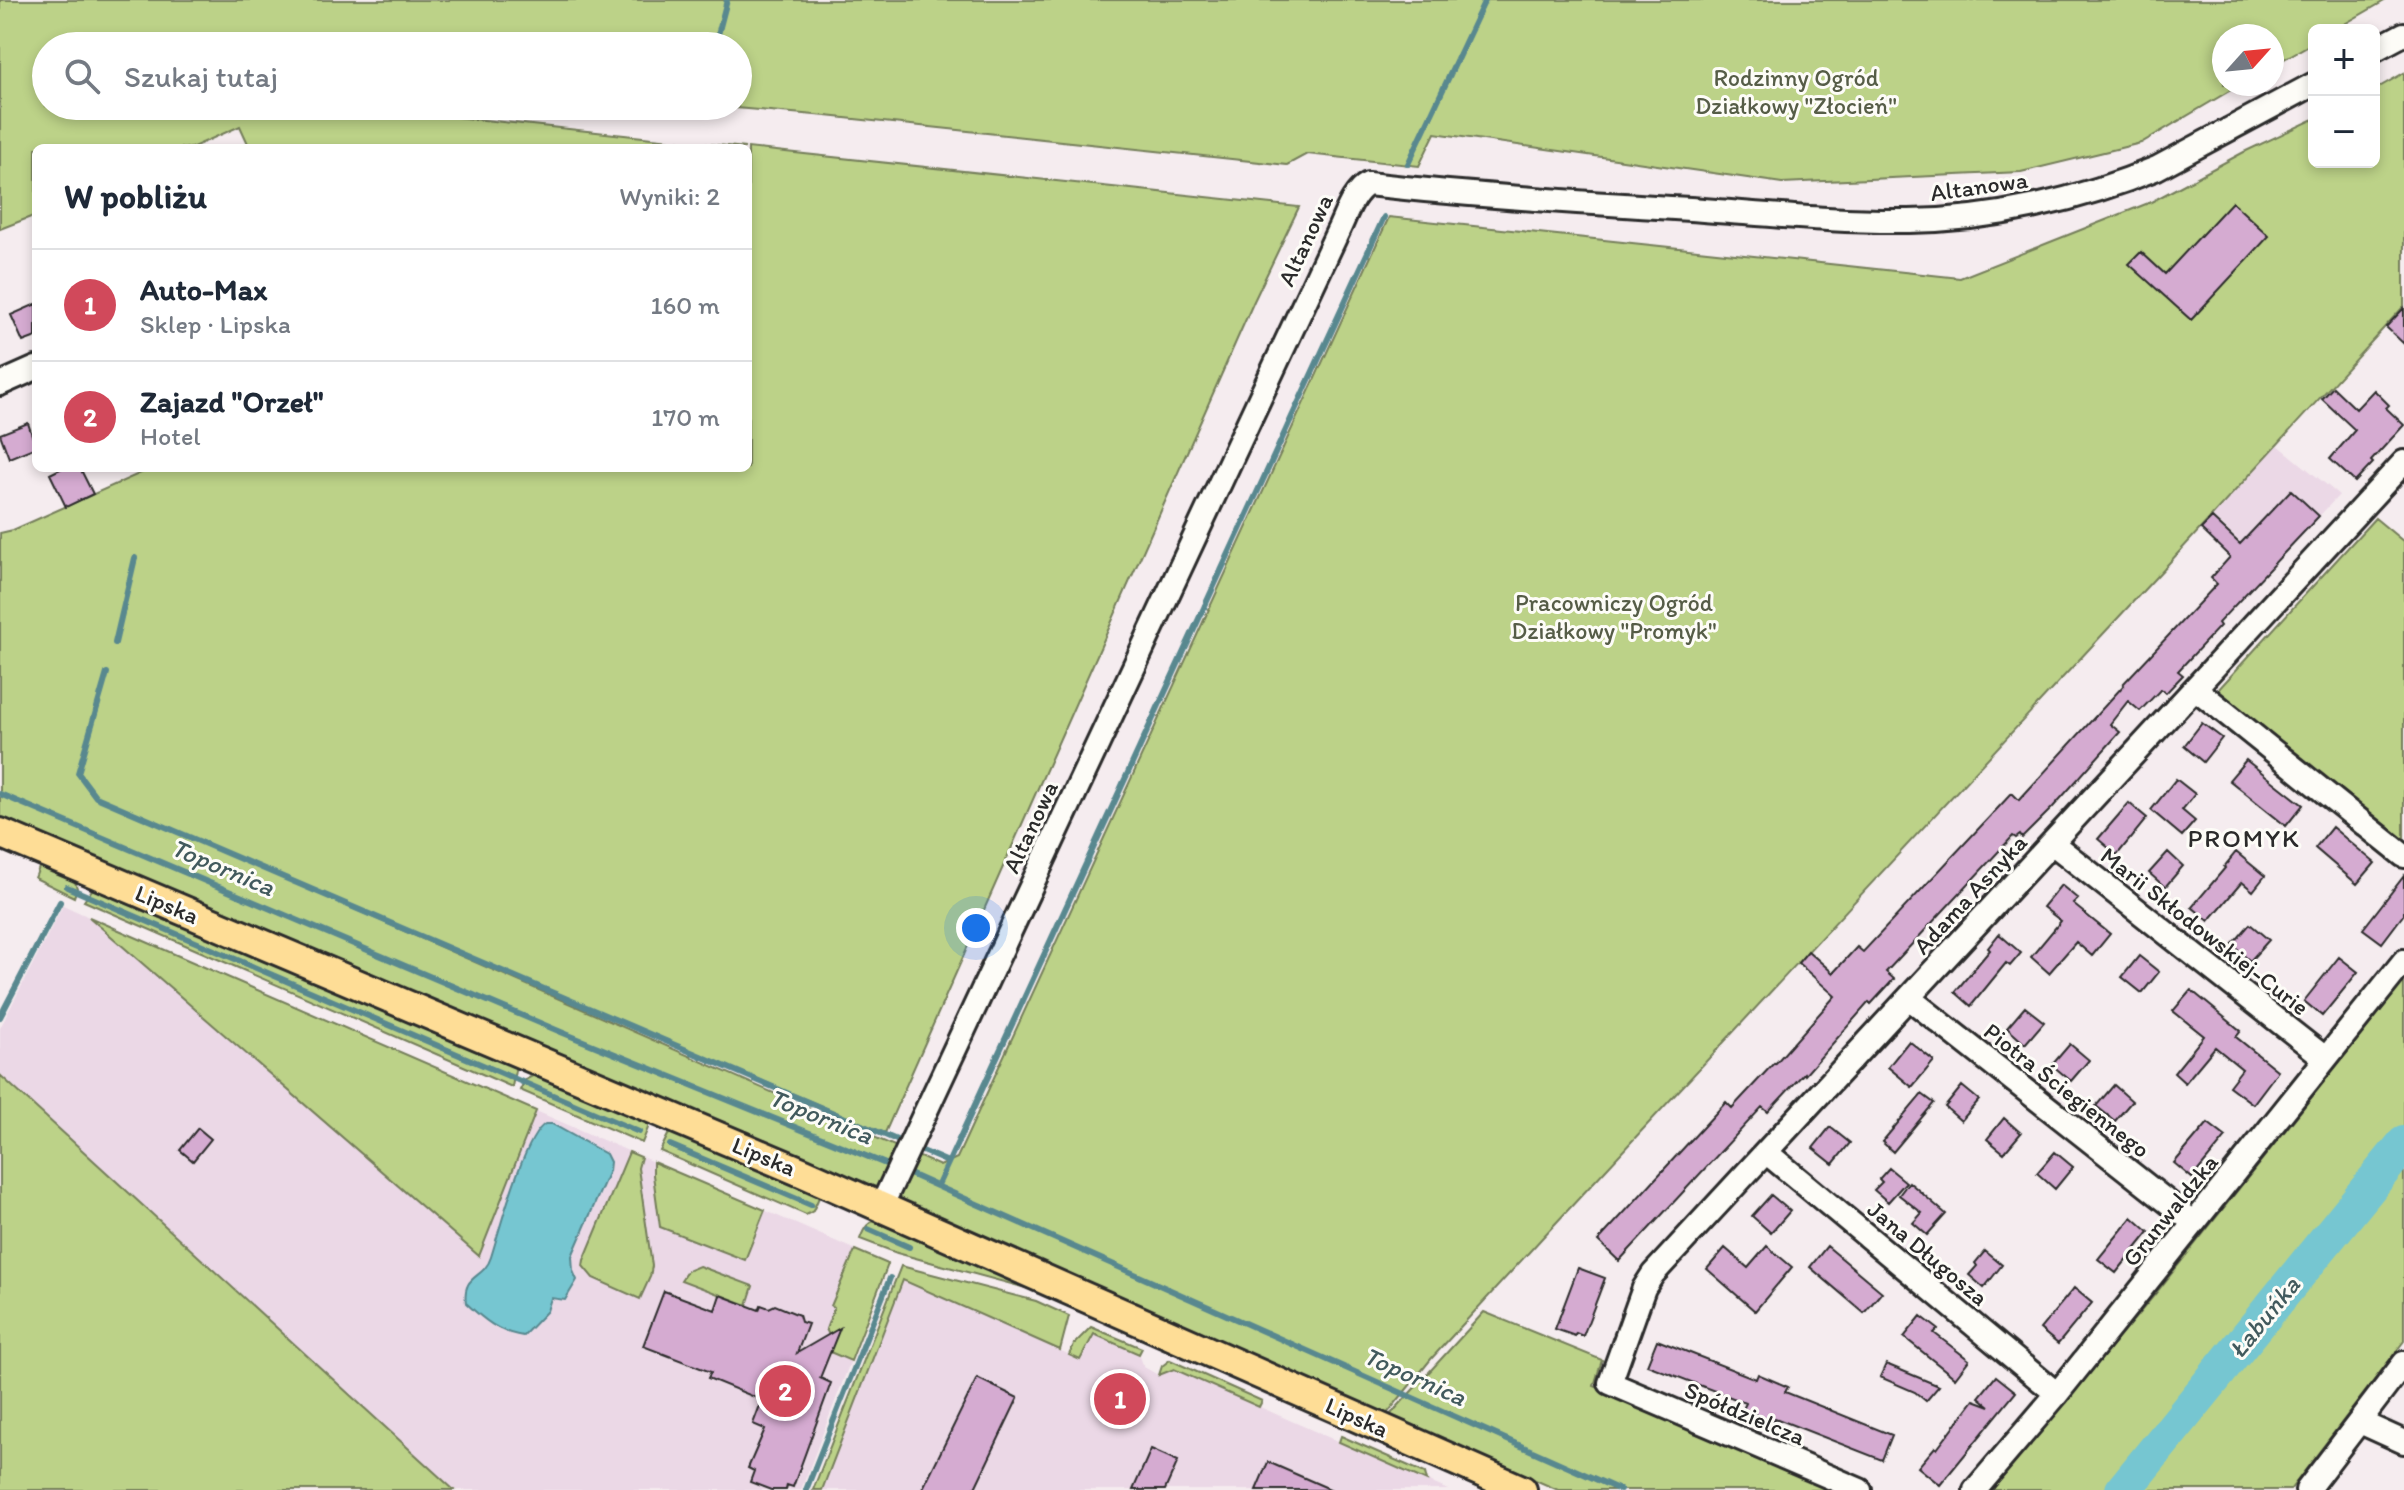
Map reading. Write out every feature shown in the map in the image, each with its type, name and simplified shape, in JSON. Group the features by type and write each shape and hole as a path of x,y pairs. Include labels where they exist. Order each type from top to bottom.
{"main road":[{"name":"Lipska","path":"0,833 886,1197 1522,1490"}],"street":[{"path":"2380,47 2404,34"},
{"name":"Altanowa","path":"886,1197 1344,218 1356,194 1364,186 1859,220 1964,218 2063,199 2130,180 2170,162 2308,87"},
{"path":"0,384 32,370"},
{"name":"Adama Asnyka","path":"1610,1383 1648,1279 2404,462"},
{"path":"2196,689 2404,856"},
{"name":"Marii Skłodowskiej-Curie","path":"2052,843 2325,1058"},
{"name":"Grunwaldzka","path":"1975,1490 2057,1394 2404,961"},
{"name":"Piotra Ściegiennego","path":"1909,998 2193,1222"},
{"name":"Jana Długosza","path":"1767,1153 2057,1394"},
{"path":"2307,1490 2404,1363"},
{"name":"Spółdzielcza","path":"1610,1383 1860,1490"},
{"path":"2360,1422 2404,1442"}],"shaded area":[{"path":"2278,445 2339,495 2270,569 2211,515"},
{"path":"63,905 89,917 478,1256 536,1111 888,1264 801,1490 454,1490 0,1075 0,1028"},
{"path":"903,1279 1079,1359 1094,1334 1139,1354 1144,1367 1158,1375 1174,1369 1448,1490 822,1490"}],"green space":[{"name":"Rodzinny Ogród Działkowy \"Złocień\"","path":"0,0 2386,0 2344,24 2308,24 2308,45 2284,59 2284,24 2212,24 2212,96 2221,96 2141,143 2021,172 1782,183 1435,133 1419,166 1307,154 1287,165 752,110 752,32 32,32 32,120 484,120 708,144 248,144 240,126 200,144 32,144 32,217 0,229"},
{"name":"Pracowniczy Ogród Działkowy \"Promyk\"","path":"2404,73 2404,306 1542,1238 1431,1359 1386,1415 800,1157 0,819 0,533 143,472 752,472 752,148 1299,207 1254,301 885,1133 217,849 940,1166 957,1158 1389,217 1960,278 2151,202 2308,122 2308,168 2380,168 2380,87"},
{"path":"2375,518 2404,542 2404,842 2217,691"},
{"path":"40,865 74,879 77,888 74,897 35,878"},
{"path":"94,887 516,1065 512,1087 84,901"},
{"path":"89,917 536,1111 479,1256"},
{"path":"2404,981 2404,1341 2290,1490 1992,1490 2156,1293"},
{"path":"536,1074 648,1121 642,1143 520,1090 525,1080"},
{"path":"0,1075 454,1490 0,1490"},
{"path":"673,1132 820,1195 813,1211 806,1215 660,1151 668,1135"},
{"path":"629,1152 641,1157 638,1168 652,1266 640,1299 593,1278 583,1266"},
{"path":"653,1162 765,1210 745,1260 660,1227"},
{"path":"881,1220 1037,1288 1037,1291 897,1253 860,1239 867,1225"},
{"path":"855,1250 888,1264 851,1361 830,1352 826,1329 834,1308 831,1306"},
{"path":"699,1266 753,1286 747,1305 681,1280 687,1271"},
{"path":"901,1266 1036,1301 1069,1316 1060,1350 903,1280 822,1490 813,1490"},
{"path":"1484,1312 1602,1360 1594,1386 1836,1490 1558,1490 1389,1416"},
{"path":"1091,1327 1142,1348 1139,1354 1094,1334 1080,1360 1069,1355 1074,1344"},
{"path":"1170,1360 1262,1401 1259,1407 1174,1369 1159,1375 1162,1366"},
{"path":"1341,1436 1425,1473 1427,1481 1339,1442"}],"water":[{"path":"545,1124 552,1124 606,1154 610,1162 609,1171 572,1256 577,1280 565,1300 551,1298 547,1311 523,1336 506,1332 485,1320 466,1303 466,1293 470,1281 488,1264 521,1165 537,1132"}],"building":[{"path":"2232,202 2269,236 2191,320 2129,264 2141,252 2165,274"},
{"path":"32,306 32,339 23,342 11,315"},
{"path":"2404,308 2404,344 2386,327"},
{"path":"2333,387 2356,409 2374,390 2389,405 2386,408 2404,425 2355,482 2330,459 2355,430 2322,399"},
{"path":"28,423 32,449 9,458 0,434"},
{"path":"82,472 93,494 66,507 50,474"},
{"path":"2291,490 2319,516 2218,623 2220,626 2178,671 2183,675 2166,693 2161,689 2140,711 2128,701 2110,724 2120,732 2053,807 2022,838 2020,835 2016,838 2013,836 1886,972 1894,979 1871,1004 1869,1002 1768,1112 1762,1107 1619,1261 1598,1241 1726,1102 1732,1108 1835,996 1798,963 1808,951 1833,973 1857,947 1863,952 2012,793 2019,800 2217,584 2211,578 2230,557 2201,529 2212,518 2240,544"},
{"path":"2202,723 2222,738 2203,762 2184,746"},
{"path":"2246,760 2303,805 2286,826 2229,780"},
{"path":"2176,779 2195,794 2182,810 2195,821 2182,836 2151,810"},
{"path":"2129,803 2147,818 2117,855 2098,839"},
{"path":"2332,827 2375,863 2357,884 2315,848"},
{"path":"2168,852 2183,866 2165,887 2149,873"},
{"path":"2236,852 2265,876 2253,891 2242,882 2209,921 2192,907"},
{"path":"2404,876 2404,914 2382,943 2363,929"},
{"path":"2061,885 2078,899 2073,904 2110,934 2092,956 2076,942 2049,973 2031,957 2061,921 2043,907"},
{"path":"2250,924 2269,940 2250,961 2232,945"},
{"path":"1999,934 2021,953 2010,966 2006,963 1971,1006 1955,992 1990,950 1988,948"},
{"path":"2139,956 2159,972 2142,993 2122,977"},
{"path":"2339,957 2358,972 2322,1016 2304,1001"},
{"path":"2191,990 2241,1031 2236,1037 2278,1071 2253,1104 2229,1086 2242,1069 2215,1047 2185,1083 2174,1073 2204,1036 2173,1011"},
{"path":"2025,1007 2044,1022 2025,1044 2007,1028"},
{"path":"1909,1041 1934,1061 1912,1087 1888,1067"},
{"path":"2070,1044 2089,1060 2071,1081 2052,1065"},
{"path":"2114,1085 2132,1101 2115,1121 2096,1106"},
{"path":"1962,1086 1979,1100 1961,1121 1945,1107"},
{"path":"1922,1094 1934,1103 1893,1152 1882,1142"},
{"path":"2004,1118 2021,1133 2004,1153 1987,1139"},
{"path":"2208,1123 2226,1137 2192,1178 2174,1163"},
{"path":"1830,1127 1850,1143 1833,1164 1813,1148"},
{"path":"198,1128 211,1139 193,1161 180,1150"},
{"path":"2055,1152 2073,1167 2055,1189 2037,1173"},
{"path":"1889,1168 1906,1182 1888,1202 1874,1190"},
{"path":"1909,1182 1946,1214 1927,1235 1913,1223 1922,1213 1899,1195"},
{"path":"1771,1195 1790,1211 1771,1233 1752,1216"},
{"path":"2132,1217 2149,1232 2116,1273 2098,1259"},
{"path":"1767,1246 1792,1267 1755,1311 1707,1269 1725,1248 1748,1268"},
{"path":"1827,1246 1882,1292 1864,1313 1810,1267"},
{"path":"1985,1251 2002,1265 1984,1288 1969,1275"},
{"path":"1578,1268 1605,1278 1583,1336 1555,1329"},
{"path":"2074,1288 2092,1303 2058,1344 2040,1329"},
{"path":"664,1291 715,1310 720,1295 759,1310 761,1305 769,1308 775,1305 799,1315 801,1322 808,1324 797,1353 840,1328 820,1378 831,1383 793,1487 787,1485 786,1490 771,1490 750,1482 754,1471 748,1468 765,1429 753,1424 762,1400 708,1378 711,1372 643,1346"},
{"path":"1921,1316 1938,1329 1934,1333 1969,1360 1955,1378 1904,1337"},
{"path":"1657,1340 1756,1379 1758,1374 1788,1387 1785,1392 1892,1435 1882,1460 1775,1418 1773,1422 1743,1409 1746,1403 1647,1365"},
{"path":"1886,1364 1939,1386 1926,1401 1915,1392 1880,1377"},
{"path":"1996,1376 2016,1392 1940,1485 1918,1467 1935,1447 1937,1449 1974,1400 1990,1406 1979,1397"},
{"path":"977,1378 1018,1398 974,1490 922,1490"},
{"path":"1151,1449 1178,1461 1165,1490 1133,1490"},
{"path":"1268,1462 1332,1490 1256,1490"}],"waterway":[{"path":"719,32 727,0"},
{"path":"1408,164 1485,0"},
{"path":"938,1185 1384,217"},
{"path":"115,643 135,558"},
{"path":"107,673 78,773 96,797 948,1162"},
{"name":"Topornica","path":"0,794 561,1032 893,1167"},
{"path":"67,887 639,1132"},
{"path":"0,1017 60,902"},
{"name":"Łabuńka","path":"2123,1490 2404,1144"},
{"path":"670,1145 811,1205"},
{"name":"Topornica","path":"903,1171 1620,1490"},
{"path":"868,1229 909,1247"},
{"path":"806,1490 890,1278"}],"place":[{"name":"Zajazd \"Orzeł\"","path":"785,1391"},
{"name":"Auto-Max","path":"1120,1399"}],"district":[{"name":"PROMYK","path":"2244,838"}]}
